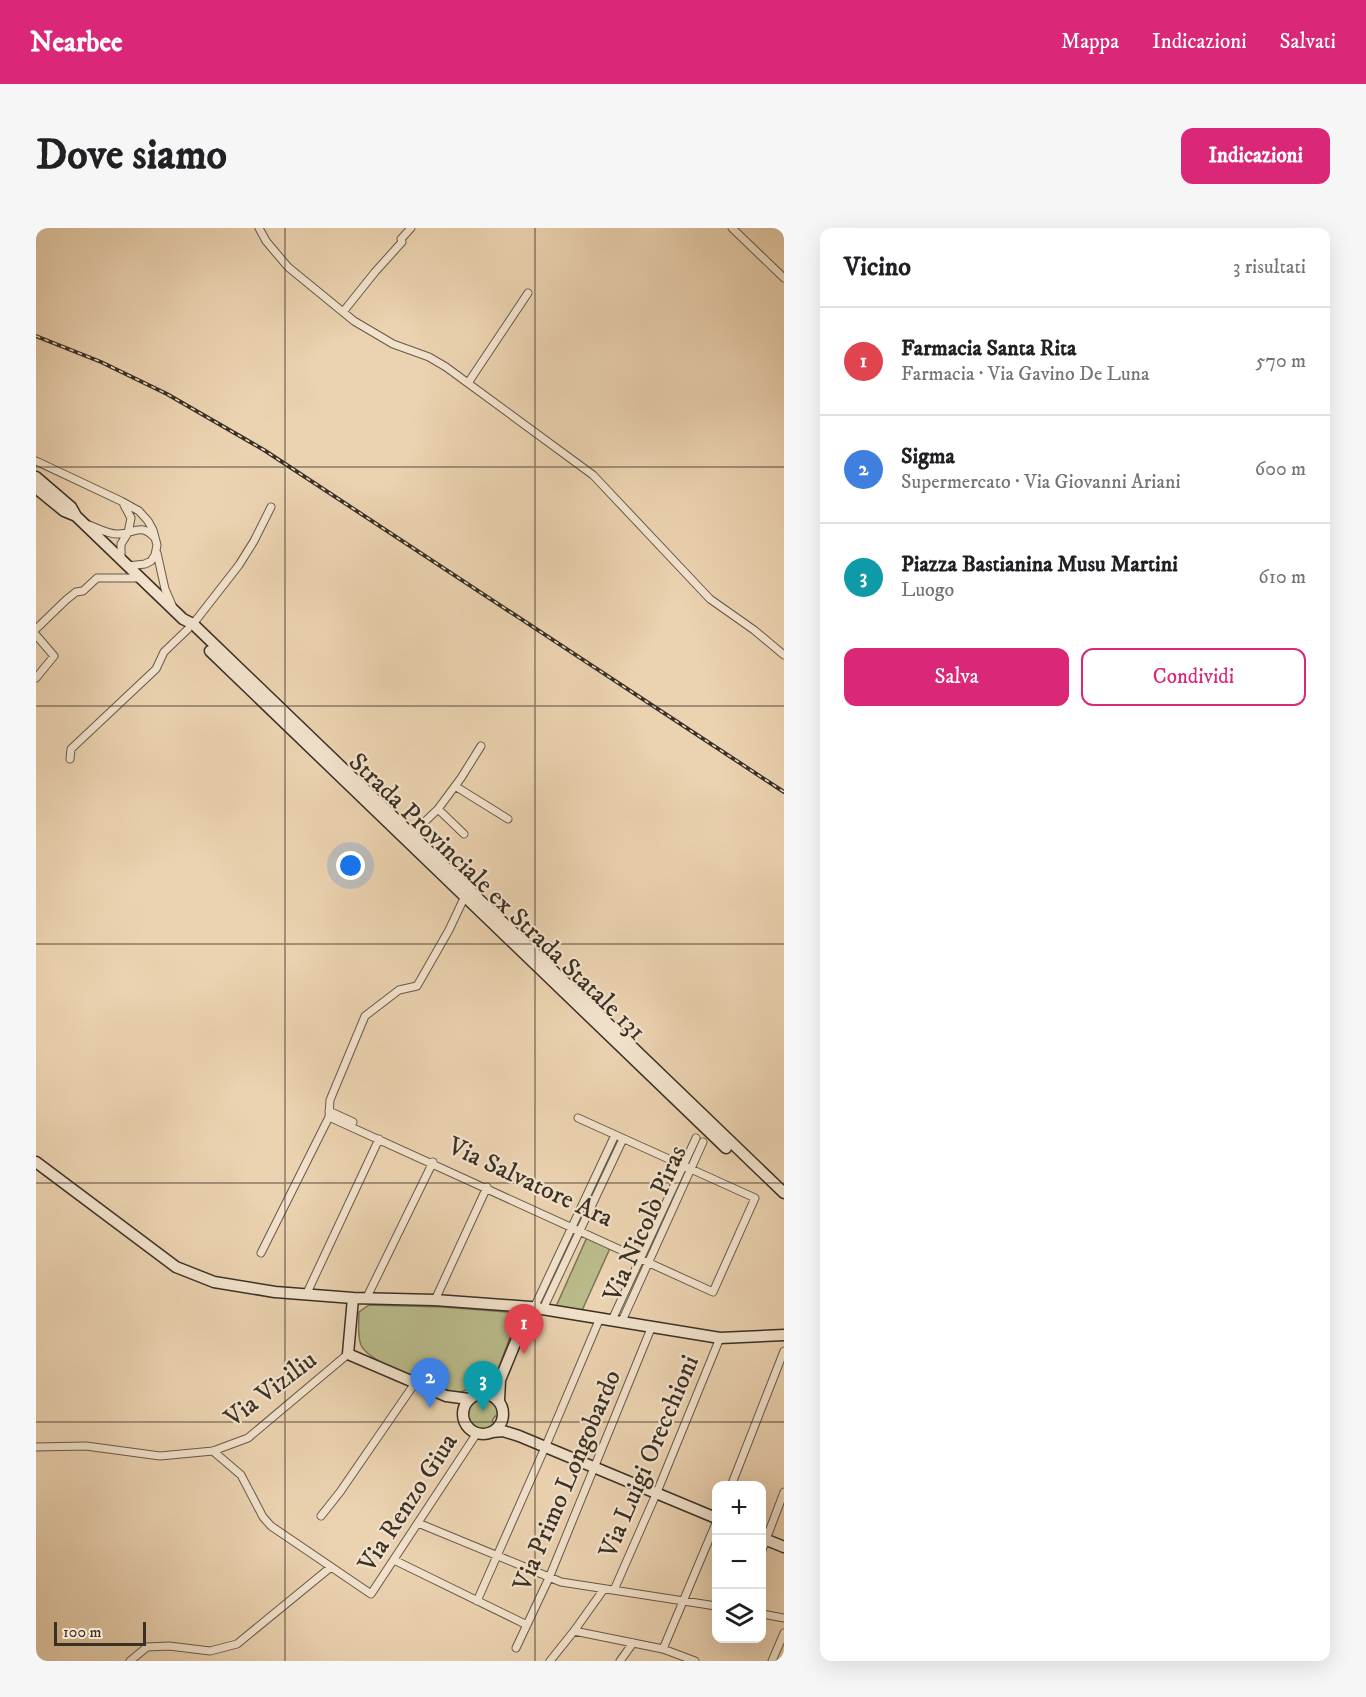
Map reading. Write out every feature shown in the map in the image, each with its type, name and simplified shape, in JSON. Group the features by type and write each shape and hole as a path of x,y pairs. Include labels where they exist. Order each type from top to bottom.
{"main road":[{"name":"Strada Provinciale ex Strada Statale 131","path":"36,477 71,507 80,520 465,896 784,1203"},
{"name":"Strada Provinciale ex Strada Statale 131","path":"36,488 64,511 80,520"},
{"name":"Strada Provinciale ex Strada Statale 131","path":"188,624 412,834 784,1193"},
{"path":"36,1162 176,1267 214,1282 275,1292 366,1299 435,1300 536,1308 720,1338 784,1335"},
{"path":"353,1298 348,1354 446,1396 469,1399"},
{"path":"487,1393 500,1380 536,1308"},
{"path":"499,1400 500,1380"},
{"path":"517,1435 508,1425 499,1400 487,1393 480,1393 469,1399 463,1410 464,1422 472,1431 488,1434 503,1431 517,1435 657,1492 712,1519"},
{"path":"446,1396 463,1410"},
{"path":"492,1432 500,1426 504,1417"},
{"path":"766,1544 784,1547"}],"street":[{"path":"259,228 266,241 288,267 354,321 393,344 429,357 446,367 593,475 710,599 754,630 784,656"},
{"path":"343,312 402,242 401,239 411,228"},
{"path":"732,228 784,278"},
{"path":"468,383 528,293"},
{"path":"36,461 139,511 153,530 165,589 174,610"},
{"path":"121,501 131,518 128,533 121,544 124,562 141,565 148,563 156,552"},
{"path":"70,759 71,749 156,669 164,652 239,565 271,507"},
{"path":"80,520 114,534 142,530 150,533 155,539"},
{"path":"36,629 66,600 76,592 83,591 97,578 140,578"},
{"path":"36,635 54,656 36,678"},
{"path":"412,834 438,809 481,746"},
{"path":"455,786 508,819"},
{"path":"438,809 464,834"},
{"path":"261,1253 330,1114 330,1100 365,1016 399,990 417,986 449,930 465,896"},
{"name":"Via Salvatore Ara","path":"330,1114 379,1139 487,1186 714,1291 755,1198 692,1170"},
{"name":"Via Salvatore Ara","path":"330,1114 433,1162"},
{"path":"578,1118 692,1170"},
{"path":"536,1308 573,1226 619,1137"},
{"path":"536,1308 580,1229 619,1137"},
{"path":"306,1294 379,1139"},
{"name":"Via Nicolò Piras","path":"700,1140 692,1170 649,1262 617,1320 641,1257 684,1166 700,1140"},
{"path":"366,1299 433,1162"},
{"path":"435,1300 487,1186"},
{"path":"477,1600 600,1318"},
{"name":"Via Primo Longobardo","path":"516,1648 549,1578 652,1326"},
{"name":"Via Luigi Orecchioni","path":"614,1590 720,1338"},
{"path":"733,1481 784,1352"},
{"name":"Via Viziliu","path":"36,1447 86,1446 160,1456 213,1451 248,1438 348,1354"},
{"path":"321,1516 415,1383"},
{"name":"Via Renzo Giua","path":"331,1567 371,1594 477,1433"},
{"path":"130,1661 147,1647 169,1646 210,1651 237,1644 331,1567 271,1526 263,1517 241,1475 213,1451"},
{"path":"766,1536 784,1492"},
{"path":"418,1523 561,1582 712,1605"},
{"path":"663,1649 712,1533"},
{"path":"394,1560 527,1625"},
{"name":"Via Luigi Orecchioni","path":"550,1661 604,1589"},
{"path":"766,1615 784,1618"},
{"path":"574,1631 663,1649 695,1661"},
{"path":"772,1661 784,1633"},
{"path":"620,1661 633,1643"}],"green space":[{"path":"588,1235 611,1246 580,1315 554,1311"},
{"path":"369,1305 443,1307 519,1313 493,1383 456,1393 404,1373 367,1352 361,1345 358,1328 359,1312"},
{"path":"483,1397 496,1404 500,1414 499,1418 495,1416 492,1421 496,1424 479,1430 472,1425 467,1416 472,1403"}],"railway":[{"path":"36,336 101,362 167,394 264,450 784,792"}],"place":[{"name":"Farmacia Santa Rita","path":"524,1354"},
{"name":"Sigma","path":"430,1408"},
{"name":"Piazza Bastianina Musu Martini","path":"483,1411"}]}
